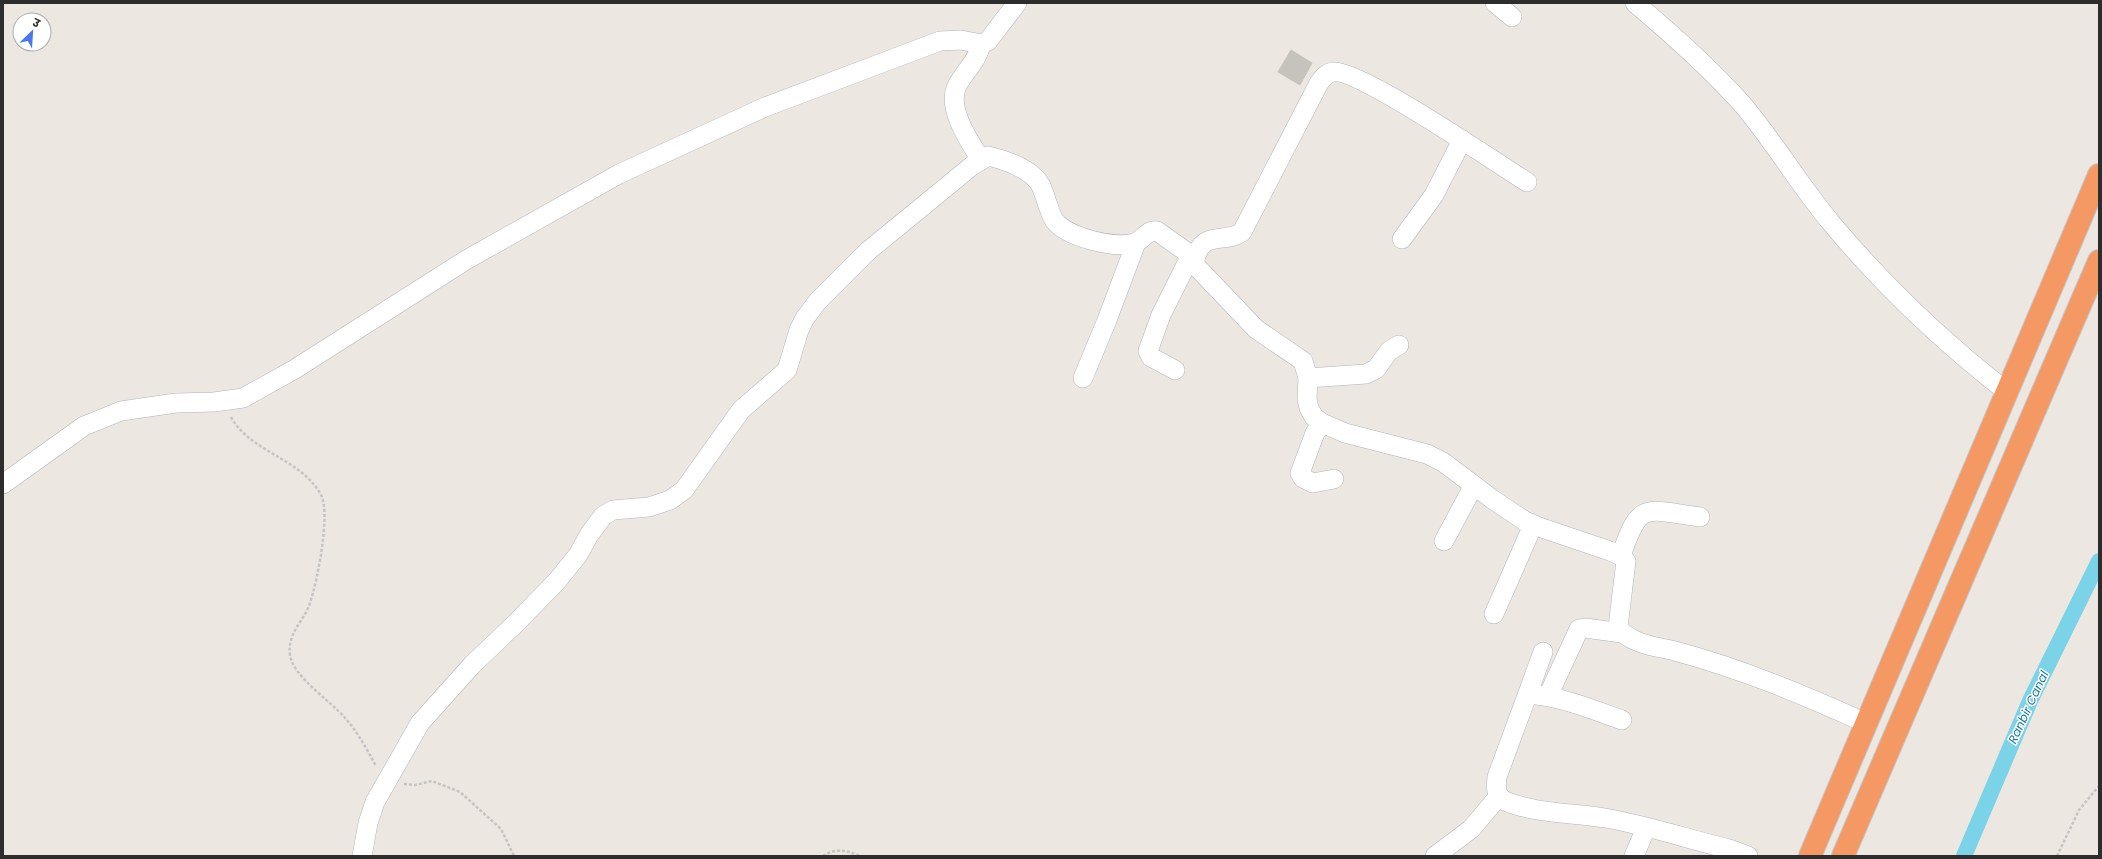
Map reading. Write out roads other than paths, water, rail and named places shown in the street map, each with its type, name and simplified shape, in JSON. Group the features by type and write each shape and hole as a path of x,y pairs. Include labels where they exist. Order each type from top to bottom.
{"highway":[{"path":"1810,856 2006,391 2099,175"},
{"path":"1843,856 2099,261"}],"street":[{"path":"3,484 84,426 121,411 176,403 243,398 295,369 466,260 618,174 765,107 940,41 961,40 981,44 988,41 1017,3"},
{"path":"1495,3 1512,17"},
{"path":"1635,3 1714,74 1744,106 1831,223 1883,282 1964,359 2006,391"},
{"path":"981,44 977,57 957,85 955,98 958,119 981,160"},
{"path":"1175,370 1151,357 1148,351 1161,315 1193,256 1203,245 1216,237 1232,237 1242,232 1325,74 1342,72 1368,84 1462,140 1527,182"},
{"path":"1402,239 1434,195 1462,140"},
{"path":"362,856 368,823 375,802 420,723 472,665 557,581 578,555 589,535 603,516 613,510 649,507 670,500 684,490 741,410 787,370 799,330 805,318 818,301 868,250 981,160 988,156 999,159 1035,177 1040,185 1057,225 1070,233 1084,238 1106,242 1126,245 1136,243"},
{"path":"1083,378 1136,243 1148,232 1157,231 1193,256 1194,264 1197,268 1208,276 1226,299 1242,312 1256,329 1303,361 1308,378 1307,398 1309,408 1314,417 1345,433 1427,454 1443,462 1492,499 1533,525 1620,556 1626,561 1618,627 1622,633"},
{"path":"1308,378 1366,374 1376,369 1389,351 1399,345"},
{"path":"1322,422 1313,439 1300,473 1302,478 1313,483 1334,479"},
{"path":"1444,541 1474,485"},
{"path":"1620,556 1633,523 1642,513 1651,510 1700,517"},
{"path":"1494,614 1533,525"},
{"path":"1548,696 1579,629 1585,628 1622,633 1647,644 1716,662 1781,686 1866,722"},
{"path":"1543,652 1497,778 1496,787 1499,796 1504,800 1524,807 1606,818 1729,849 1748,856"},
{"path":"1527,694 1548,696 1622,720"},
{"path":"1435,856 1471,829 1499,796"},
{"path":"1634,856 1646,828"}],"waterway":[{"name":"Ranbir Canal","path":"1964,856 2030,701 2099,561"}]}
